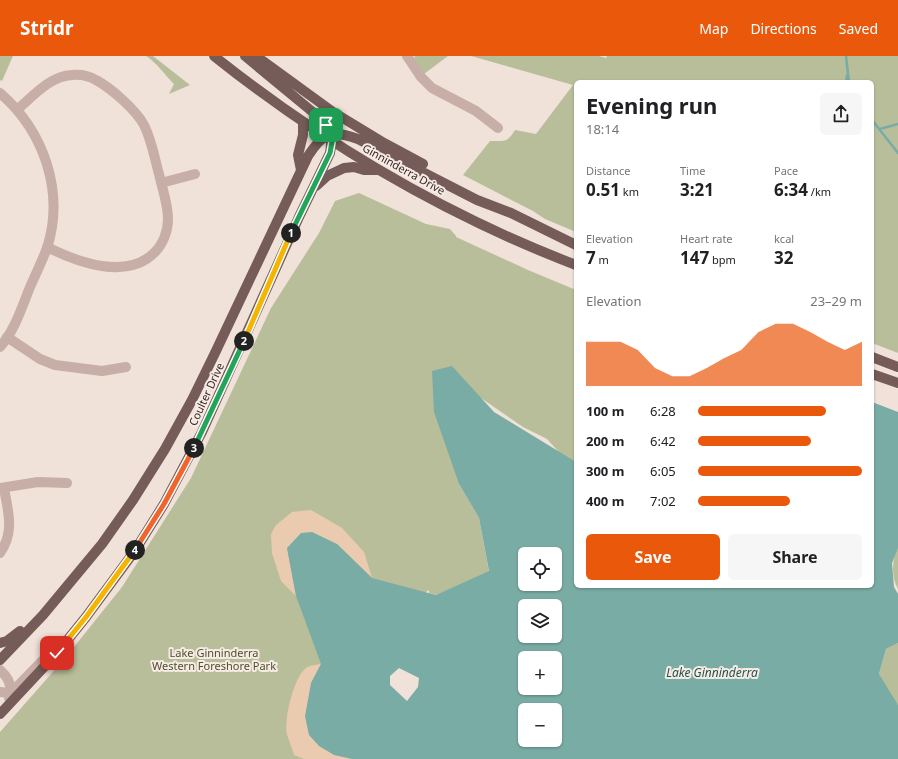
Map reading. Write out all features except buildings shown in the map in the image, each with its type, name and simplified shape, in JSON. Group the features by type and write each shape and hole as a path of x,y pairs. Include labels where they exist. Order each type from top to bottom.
{"main road":[{"name":"Ginninderra Drive","path":"214,56 254,89 303,122 331,137 378,170 481,224 574,264"},
{"path":"245,56 320,118 326,125 331,137"},
{"name":"Ginninderra Drive","path":"256,56 333,112 384,143 511,213 574,244"},
{"path":"301,170 298,155 303,135 303,122"},
{"name":"Ginninderra Drive","path":"331,137 358,139 477,200 511,213"},
{"name":"Coulter Drive","path":"0,660 43,615 97,549 141,488 165,449 216,353 301,170 316,144 331,137 330,153 298,217 202,432 164,504 110,586 57,653 3,711"},
{"path":"313,189 328,176 344,168 354,167 364,170 378,170"},
{"path":"874,358 898,367"},
{"path":"874,375 898,383"},
{"path":"0,643 7,641 32,619 43,615"}],"street":[{"path":"407,56 421,77 432,88 476,111 498,128"},
{"path":"17,110 43,87 54,80 72,75 84,75 95,79 132,110 141,121 150,141 167,207 168,219 166,232 158,249 150,258 140,263 120,266 92,264 74,259 47,247"},
{"path":"0,93 17,110 41,146 51,181 53,210 47,247 18,318 0,347"},
{"path":"161,183 195,174"},
{"path":"7,337 40,359 55,365 102,371 126,367"},
{"path":"0,553 6,544 10,529 2,488 38,482 67,483"},
{"path":"3,711 11,693 46,657 57,653"},
{"path":"0,670 9,682 11,693"},
{"path":"0,692 11,693"}],"green space":[{"path":"0,56 13,56 2,81 0,80"},
{"path":"146,56 153,56 190,85 169,94 174,84 157,65"},
{"path":"415,56 448,56 424,74 414,59"},
{"path":"471,56 599,56 606,58 607,56 898,56 898,353 874,344 874,80 574,80 574,231 545,219 533,211 463,175 490,141 505,140 510,137 515,130 536,134 573,85"},
{"name":"Lake Ginninderra Western Foreshore Park","path":"359,193 426,224 450,229 456,237 574,289 574,466 566,460 547,439 523,427 481,398 463,382 459,484 479,518 489,572 437,595 429,593 429,590 323,660 304,711 304,728 369,759 0,759 0,732 66,657 122,587 191,478 271,308 319,233 335,201"},
{"path":"898,543 898,589 895,584 893,566"},
{"path":"898,643 898,705 893,707 879,674 886,649"}],"sand":[{"path":"311,510 342,528 364,552 372,578 337,544 287,548 296,596 281,581 272,553 271,534 276,525 292,512"},
{"path":"321,664 311,683 347,757 352,759 304,759 294,755 287,734 286,727 288,710 296,683 306,668"}],"water":[{"name":"Lake Ginninderra","path":"452,366 494,412 574,461 574,588 874,588 874,403 898,412 898,548 892,563 894,587 898,594 898,643 886,649 879,674 898,705 898,759 352,759 334,755 319,746 309,735 305,716 311,683 321,664 296,596 287,548 301,533 312,532 337,544 372,578 436,595 489,571 479,518 459,484 434,412 432,371","holes":["399,668 419,678 418,687 407,701 390,685 390,676"]}],"waterway":[{"path":"846,56 849,80"},
{"path":"846,80 847,75"},
{"path":"874,123 898,153"},
{"path":"880,129 898,124"}],"route":[{"path":"57,653 110,586 134,552 164,504 202,432 298,217 330,153 332,142 331,135 326,125"}]}
